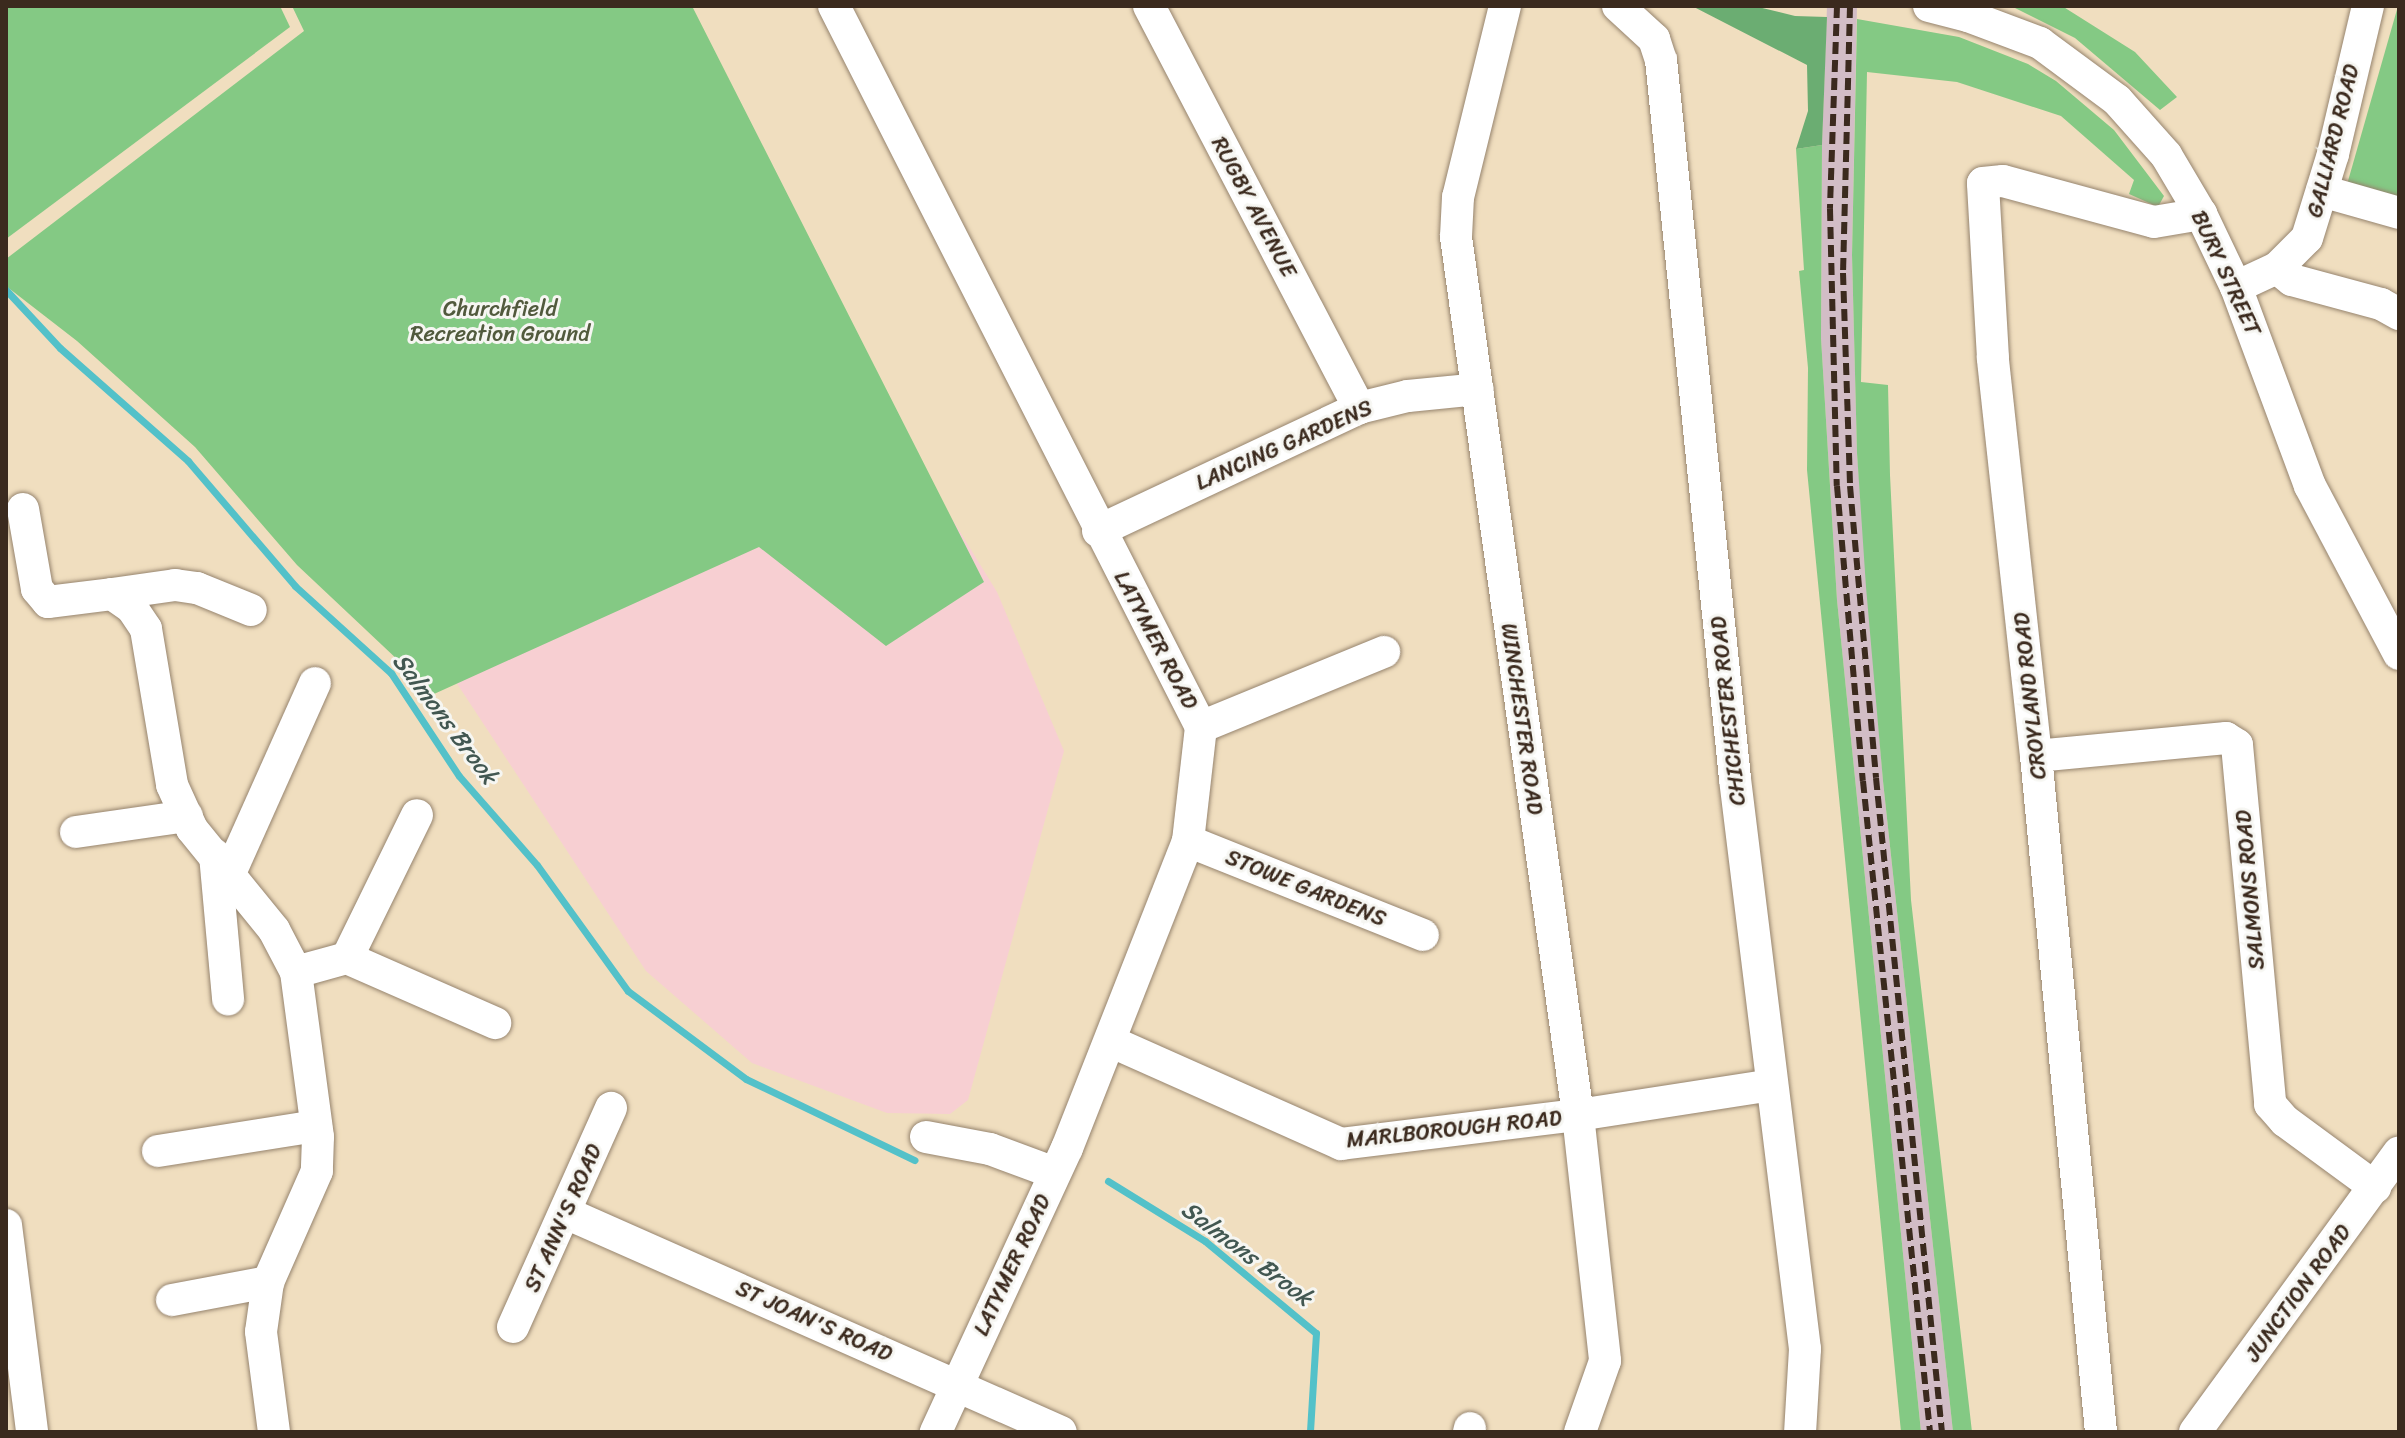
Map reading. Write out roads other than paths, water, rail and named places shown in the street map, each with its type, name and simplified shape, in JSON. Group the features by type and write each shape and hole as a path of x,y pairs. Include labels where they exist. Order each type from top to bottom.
{"street":[{"name":"LATYMER ROAD","path":"834,6 1098,531 1201,727 1188,841 1112,1042 936,1432"},
{"name":"RUGBY AVENUE","path":"1149,6 1359,408"},
{"name":"WINCHESTER ROAD","path":"1505,6 1458,197 1459,272 1478,389 1578,1115 1605,1361 1580,1432"},
{"name":"CHICHESTER ROAD","path":"1618,6 1654,39 1661,60 1735,779 1805,1349 1800,1432"},
{"name":"BURY STREET","path":"1929,6 1968,16 2040,43 2117,100 2166,155 2201,214 2236,287 2310,486 2399,654"},
{"name":"GALLIARD ROAD","path":"2236,287 2277,268 2307,238 2322,191 2368,6"},
{"name":"CROYLAND ROAD","path":"2101,1432 2036,756 1993,358 1983,183 2003,181 2154,222 2201,214"},
{"path":"2322,191 2399,213"},
{"path":"2277,268 2292,280 2381,304 2399,314"},
{"name":"LANCING GARDENS","path":"1098,531 1359,408 1408,396 1478,389"},
{"path":"23,509 37,589 48,602 175,585 197,588 251,610"},
{"path":"112,594 132,608 146,629 172,785 187,816 274,930 296,972 316,1126 317,1171 268,1282 261,1332 274,1432"},
{"path":"1201,727 1384,652"},
{"path":"228,999 222,864 315,683"},
{"name":"SALMONS ROAD","path":"2036,756 2226,738 2237,745 2270,1104 2285,1121 2375,1187"},
{"path":"347,958 417,815"},
{"path":"76,832 187,816"},
{"name":"STOWE GARDENS","path":"1188,841 1423,935"},
{"path":"296,972 347,958 495,1023"},
{"name":"MARLBOROUGH ROAD","path":"1112,1042 1341,1144 1578,1115 1771,1085"},
{"name":"ST ANN'S ROAD","path":"513,1327 611,1108"},
{"path":"158,1151 316,1126"},
{"path":"931,1128 1055,1173"},
{"name":"JUNCTION ROAD","path":"2195,1432 2399,1152"},
{"name":"ST JOAN'S ROAD","path":"566,1213 1061,1432"},
{"path":"6,1225 32,1432"},
{"path":"172,1300 268,1282"}],"waterway":[{"name":"Salmons Brook","path":"6,290 60,348 188,461 295,586 391,673 459,776 537,865 628,991 746,1079 914,1160"},
{"name":"Salmons Brook","path":"1108,1181 1205,1241 1316,1333 1310,1432"}],"railway":[{"path":"1837,6 1830,209 1837,486 1863,781 1930,1432"},
{"path":"1850,6 1843,273 1850,486 1942,1432"}],"park label":[{"name":"Churchfield Recreation Ground","path":"500,320"}]}
